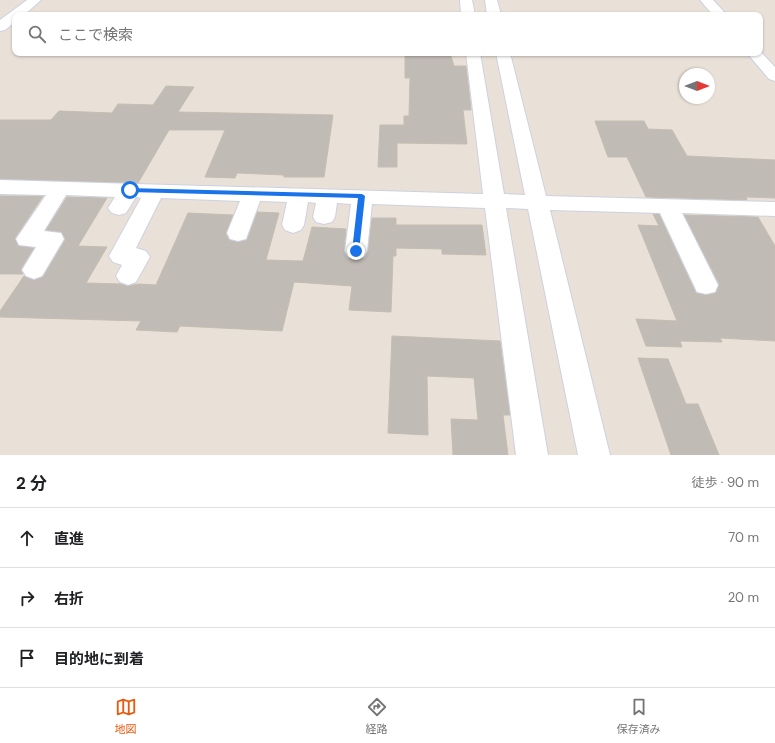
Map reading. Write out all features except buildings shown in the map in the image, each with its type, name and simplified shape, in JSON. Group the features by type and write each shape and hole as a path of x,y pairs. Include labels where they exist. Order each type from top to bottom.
{"street":[{"path":"19,12 35,0"},
{"path":"466,0 468,12"},
{"path":"490,0 493,12"},
{"path":"706,0 717,12"},
{"path":"0,27 12,17"},
{"path":"473,56 498,207 532,455"},
{"path":"504,56 535,203 594,455"},
{"path":"757,56 775,76"},
{"path":"0,187 56,196 130,190 150,199 250,201 296,209 326,205 361,204 498,207 535,203 672,216 771,215"},
{"path":"119,208 130,190"},
{"path":"34,270 53,239 27,239 56,196"},
{"path":"128,276 138,257 121,256 150,199"},
{"path":"238,233 250,201"},
{"path":"356,251 361,204"},
{"path":"672,216 706,286"}],"route":[{"path":"130,190 362,196 356,251"}]}
